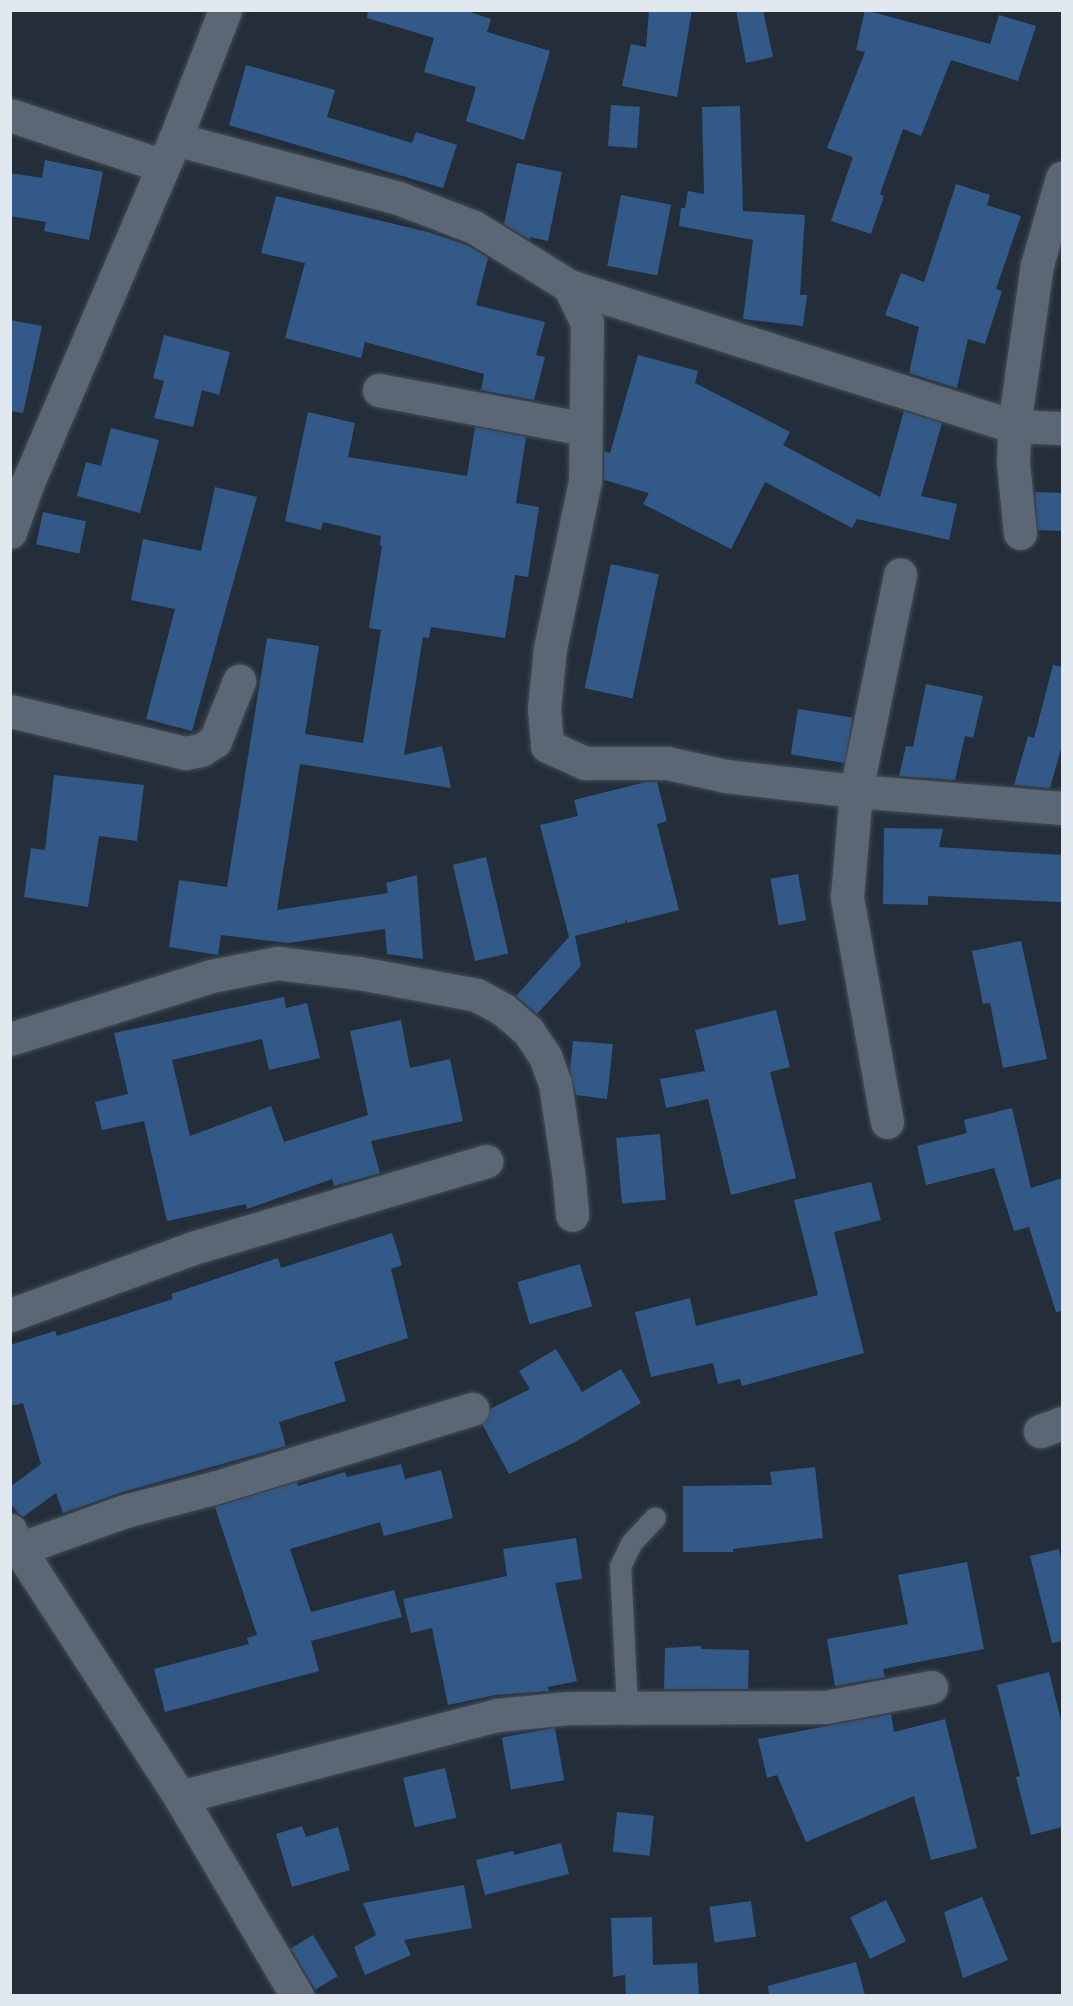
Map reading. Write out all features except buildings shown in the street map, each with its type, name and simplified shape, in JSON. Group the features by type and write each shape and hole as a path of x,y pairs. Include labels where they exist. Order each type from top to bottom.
{"street":[{"path":"10,532 54,419 169,153 225,10"},
{"path":"10,116 169,153 398,198 474,227 569,286 1014,426 1062,428"},
{"path":"1020,533 1013,463 1014,426 1037,265 1062,178"},
{"path":"569,286 587,323 585,481 550,648 544,709 547,746 585,763 668,763 726,776 856,791 1062,808"},
{"path":"379,390 585,429"},
{"path":"887,1122 848,897 856,791 900,574"},
{"path":"10,711 185,753 201,750 215,741 239,681"},
{"path":"10,1039 211,976 277,963 359,973 477,995 504,1010 520,1024 545,1056 555,1083 572,1215"},
{"path":"10,1315 193,1248 486,1161"},
{"path":"297,1995 180,1797 15,1540 217,1487 472,1409"},
{"path":"180,1797 497,1715 570,1708 826,1707 931,1687"}],"lane":[{"path":"627,1708 620,1566 631,1543 655,1517"}]}
